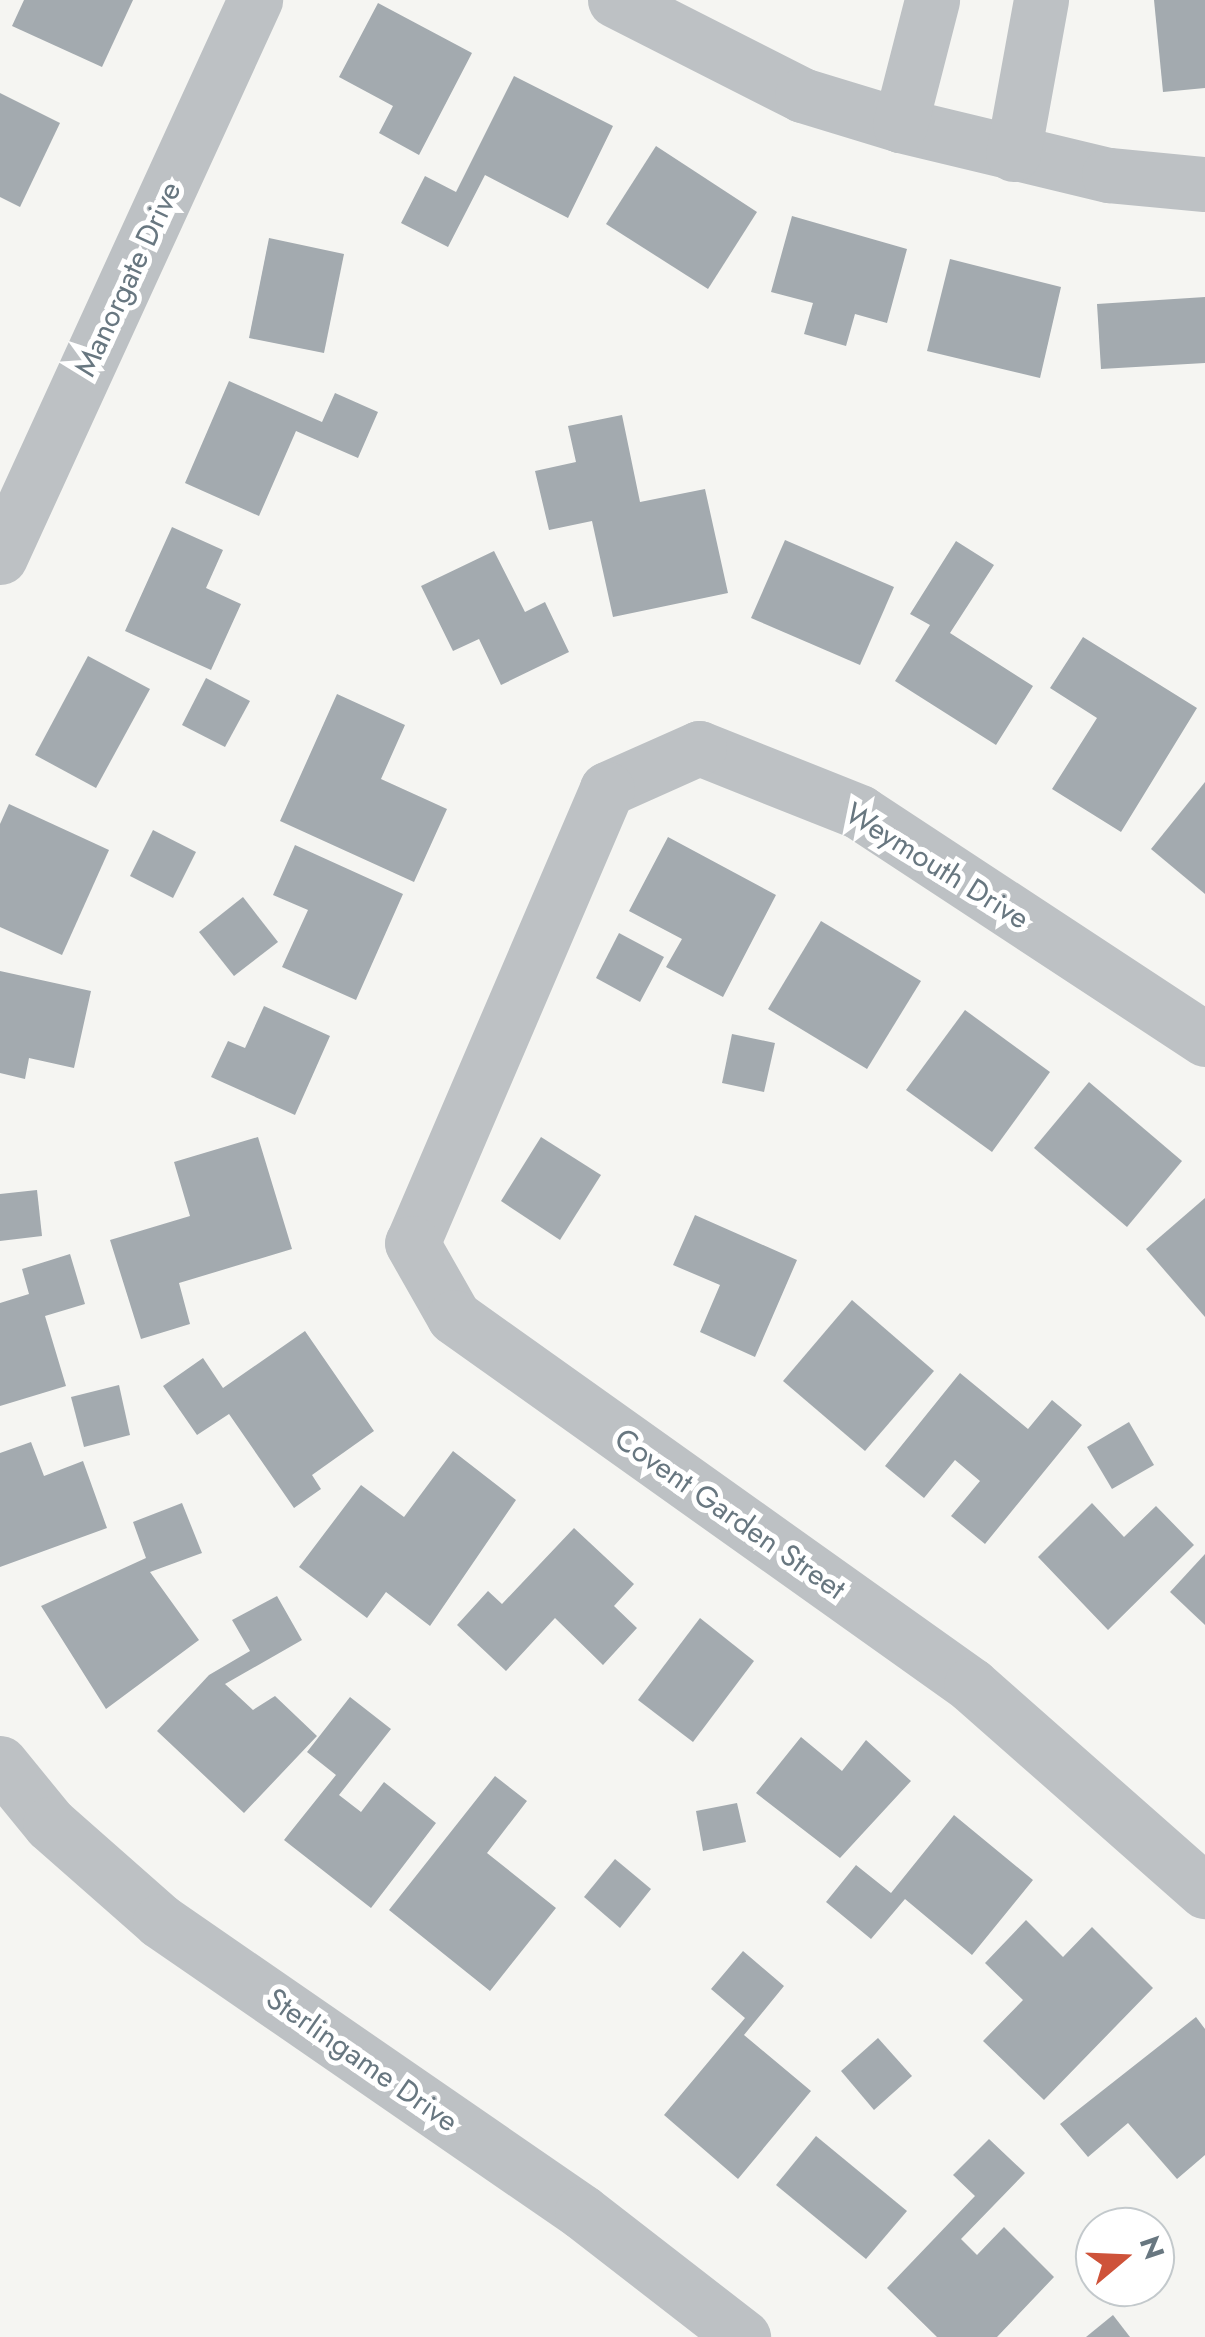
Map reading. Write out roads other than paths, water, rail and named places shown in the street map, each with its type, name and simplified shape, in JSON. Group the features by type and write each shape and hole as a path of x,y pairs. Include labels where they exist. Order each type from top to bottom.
{"street":[{"name":"Manorgate Drive","path":"0,557 255,0"},
{"path":"615,0 802,94 900,125 1013,154 1205,184"},
{"path":"900,125 932,0"},
{"path":"1013,154 1042,0"},
{"name":"Weymouth Drive","path":"484,1075 607,790 699,748 860,812 1205,1040"},
{"name":"Covent Garden Street","path":"484,1075 412,1243 454,1318 971,1685 1205,1890"},
{"name":"Sterlingame Drive","path":"0,1763 50,1824 160,1921 582,2212 742,2337"}]}
